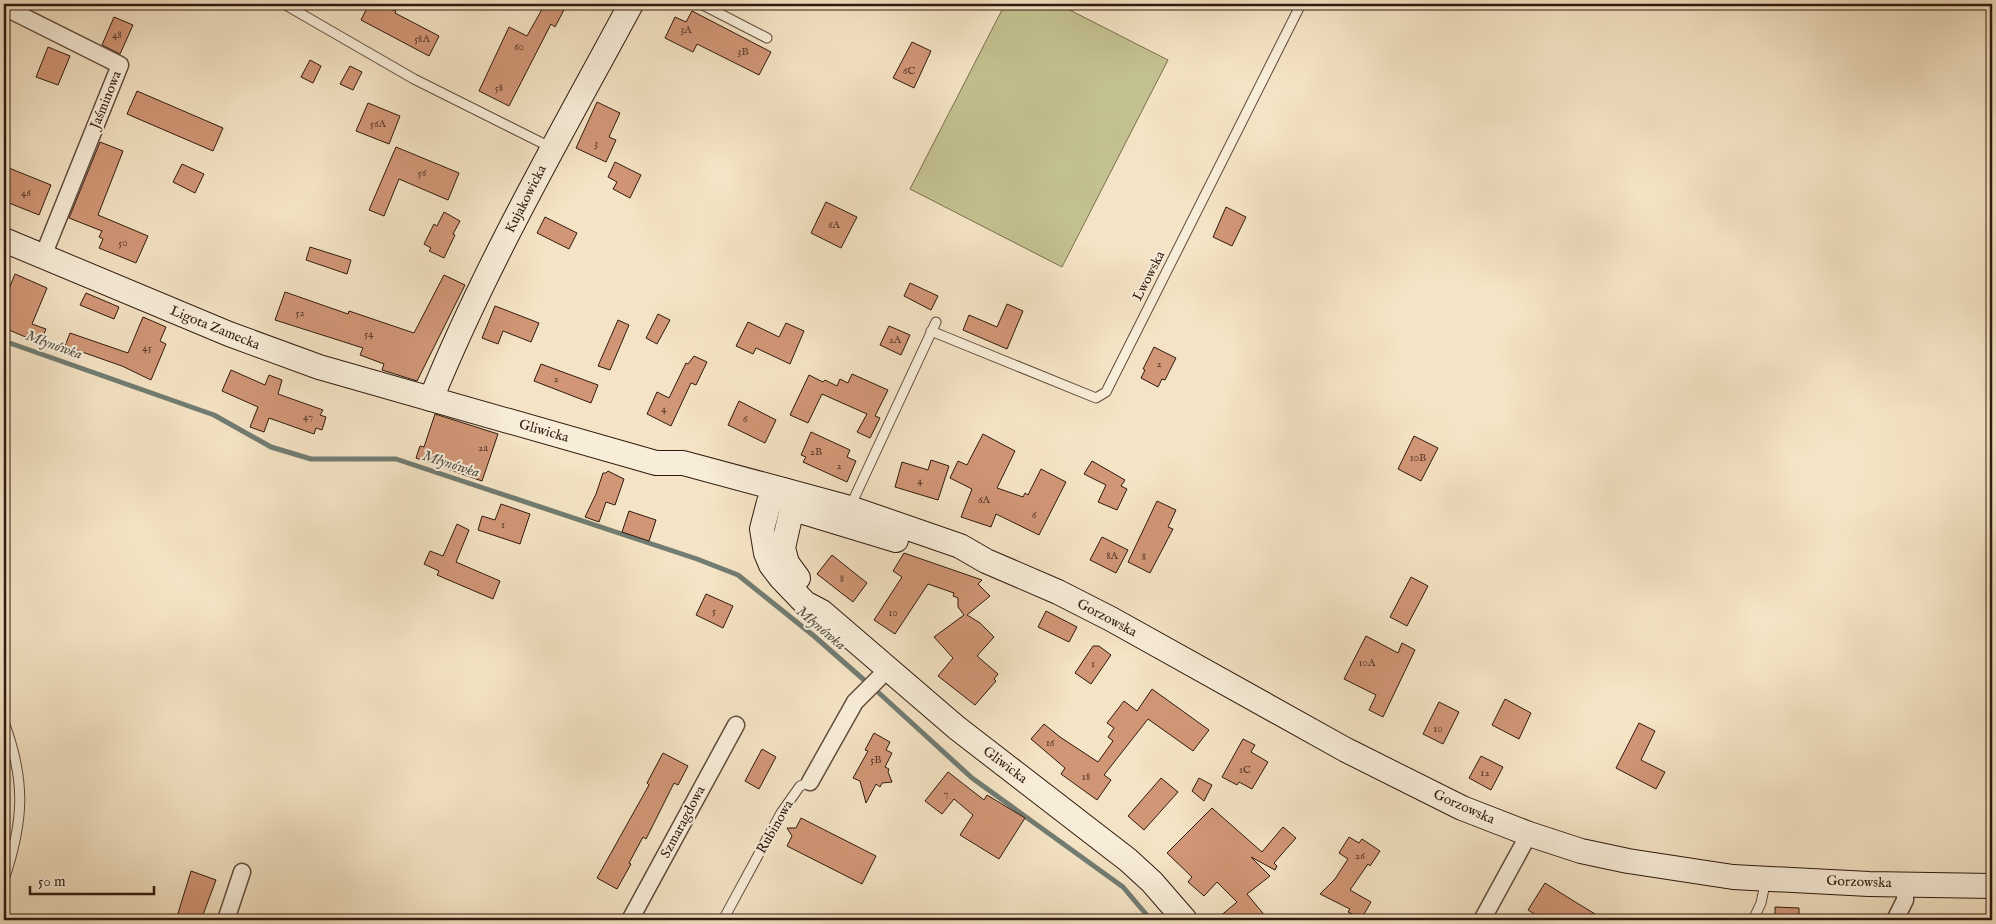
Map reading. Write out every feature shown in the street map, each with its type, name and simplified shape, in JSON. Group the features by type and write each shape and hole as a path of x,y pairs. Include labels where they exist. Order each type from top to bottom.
{"main road":[{"name":"Kujakowicka","path":"431,399 467,314 553,148 631,4"},
{"name":"Ligota Zamecka","path":"4,240 271,350 319,367 431,399"},
{"name":"Gliwicka","path":"431,399 656,463 683,463 782,500 783,548 785,557 792,572 812,594 822,612 956,728 1128,860 1152,882 1185,920"},
{"name":"Gorzowska","path":"782,500 960,546 986,561 1058,592 1111,619 1346,750 1462,808 1529,834 1628,861 1733,877 1992,886"}],"street":[{"name":"Jaśminowa","path":"4,7 120,65 43,256"},
{"name":"Rubinowa","path":"810,782 855,702 888,669"},
{"name":"Szmaragdowa","path":"630,920 736,725"},
{"path":"1482,920 1529,834"},
{"path":"226,920 242,872"},
{"path":"1895,920 1905,900 1905,884"}],"lane":[{"path":"284,4 414,79 553,148"},
{"path":"701,4 767,38"},
{"name":"Lwowska","path":"931,331 1096,398 1106,392 1301,4"},
{"path":"847,516 936,322"},
{"path":"4,722 20,777 20,814 16,842 4,880"},
{"name":"Rubinowa","path":"723,920 781,813 800,786 810,782"},
{"path":"1753,920 1761,903 1766,878"}],"shaded area":[{"path":"1005,4 1058,4 1168,60 1062,267 910,189"}],"building":[{"path":"369,4 390,4 388,8 396,11 395,13 439,36 429,56 361,20"},
{"path":"545,4 567,4 555,27 551,24 509,106 479,91 509,27 527,36"},
{"path":"692,11 771,52 759,75 697,44 693,52 665,38 675,17 686,22"},
{"path":"114,17 133,25 120,54 102,45"},
{"path":"912,42 931,51 914,88 893,78"},
{"path":"48,47 70,56 58,85 36,77"},
{"path":"310,60 321,66 313,83 301,77"},
{"path":"350,66 362,72 353,90 340,84"},
{"path":"137,91 223,128 213,151 127,114"},
{"path":"597,102 620,113 609,137 616,140 606,162 576,148"},
{"path":"368,103 400,116 389,144 356,131"},
{"path":"100,142 123,151 98,215 148,236 136,263 99,248 103,239 99,237 102,231 69,218"},
{"path":"396,147 459,173 448,200 399,179 384,216 369,210"},
{"path":"615,162 641,175 630,198 613,189 617,182 608,177"},
{"path":"182,164 204,174 195,193 173,182"},
{"path":"4,166 51,185 39,215 4,201"},
{"path":"826,202 857,217 841,248 811,233"},
{"path":"1226,207 1246,217 1232,246 1213,237"},
{"path":"444,212 460,221 444,258 429,251 431,248 424,244 434,224 437,226"},
{"path":"545,217 577,233 569,249 537,233"},
{"path":"310,247 351,260 347,274 306,260"},
{"path":"15,274 47,288 32,324 46,329 40,343 4,328 4,301"},
{"path":"444,275 465,285 417,381 382,370 384,364 360,355 363,348 275,320 285,292 348,314 349,311 414,333"},
{"path":"910,283 938,296 931,310 904,296"},
{"path":"86,293 119,307 114,319 80,305"},
{"path":"1007,304 1023,311 1007,349 963,330 969,315 997,327"},
{"path":"495,306 539,323 531,342 503,331 498,344 482,338"},
{"path":"658,314 670,320 657,344 646,338"},
{"path":"143,317 166,327 160,341 166,344 151,380 122,366 65,346 70,333 128,353"},
{"path":"618,320 629,325 610,370 598,366"},
{"path":"748,322 779,337 786,323 804,331 790,364 756,348 753,354 736,346"},
{"path":"889,326 910,335 901,355 880,345"},
{"path":"1154,347 1176,358 1165,380 1162,379 1158,387 1141,378 1145,370 1143,369"},
{"path":"694,356 707,362 696,385 691,383 671,426 647,414 657,392 669,398 686,363 688,364"},
{"path":"541,364 598,385 591,403 534,381"},
{"path":"231,370 265,385 269,375 282,380 278,394 323,410 320,415 326,417 322,430 316,428 314,434 269,418 264,432 250,427 258,407 222,391"},
{"path":"852,374 888,390 875,416 880,418 870,438 857,432 867,414 822,394 808,423 790,415 809,375 837,386 840,379 848,383"},
{"path":"739,401 776,420 765,443 728,425"},
{"path":"435,414 498,434 482,481 416,458 420,446 424,447"},
{"path":"811,432 850,450 847,457 856,461 847,482 803,462 806,457 801,455"},
{"path":"983,434 1015,451 997,488 1023,497 1025,493 1028,495 1041,469 1066,482 1039,535 996,514 991,527 961,517 972,489 950,478 958,461 967,465"},
{"path":"1414,436 1438,448 1421,481 1398,469"},
{"path":"931,460 949,466 938,500 895,487 902,462 928,470"},
{"path":"1092,461 1125,480 1121,486 1127,489 1117,510 1098,502 1106,485 1084,474"},
{"path":"608,471 624,479 615,505 606,502 599,522 585,517 603,473"},
{"path":"1157,501 1176,510 1168,527 1173,529 1150,573 1128,562"},
{"path":"501,504 530,514 520,544 478,530 482,516 495,520"},
{"path":"629,511 656,520 649,541 622,532"},
{"path":"457,524 469,530 456,562 500,581 493,599 437,575 439,571 424,564 430,551 443,556"},
{"path":"1102,537 1128,550 1116,573 1090,560"},
{"path":"904,553 982,580 978,584 990,596 967,615 980,623 994,637 977,656 998,674 994,679 996,681 975,705 938,676 953,658 934,637 964,615 958,607 958,598 953,596 954,593 928,584 895,634 874,620 902,577 893,571"},
{"path":"832,555 867,583 853,602 817,574"},
{"path":"1411,577 1428,586 1407,626 1390,617"},
{"path":"706,594 733,606 723,628 696,615"},
{"path":"1046,611 1077,627 1069,642 1038,627"},
{"path":"1366,636 1398,653 1402,643 1415,650 1383,717 1369,710 1376,695 1344,679"},
{"path":"1093,646 1099,646 1111,655 1091,684 1075,673"},
{"path":"1152,689 1209,730 1193,751 1148,719 1104,775 1111,780 1097,800 1061,774 1065,768 1031,739 1044,724 1098,762 1113,741 1108,737 1114,728 1107,723 1124,701 1137,711"},
{"path":"1505,699 1531,713 1519,739 1492,725"},
{"path":"1439,702 1459,712 1443,744 1423,734"},
{"path":"1639,723 1655,731 1641,760 1665,772 1656,789 1616,768"},
{"path":"874,733 890,742 886,750 892,753 885,767 889,769 888,772 892,782 882,783 880,787 876,784 866,803 860,781 853,778 868,751 865,750"},
{"path":"1243,739 1255,745 1251,752 1268,762 1252,789 1239,782 1237,785 1222,777"},
{"path":"762,749 776,757 759,789 745,781"},
{"path":"663,753 688,766 678,785 674,783 646,839 643,837 617,889 597,878 649,785 647,783"},
{"path":"1481,756 1503,767 1491,790 1469,778"},
{"path":"948,772 984,800 987,795 1025,818 999,859 960,835 973,815 954,799 942,814 925,801"},
{"path":"1161,778 1178,792 1144,830 1128,816"},
{"path":"1199,778 1212,785 1204,801 1192,791"},
{"path":"1212,808 1262,852 1283,827 1296,838 1274,863 1277,866 1275,870 1251,857 1270,876 1247,894 1266,917 1263,920 1220,920 1218,918 1237,902 1217,882 1204,896 1188,882 1192,877 1167,853"},
{"path":"801,818 876,856 862,884 787,846 792,836 787,828 796,828"},
{"path":"1349,837 1359,843 1362,839 1380,851 1370,866 1368,864 1350,890 1371,902 1360,918 1348,912 1350,909 1320,894 1335,879 1348,859 1339,853"},
{"path":"191,871 216,880 201,920 176,920"},
{"path":"1545,883 1605,920 1544,920 1528,910"},
{"path":"1775,907 1799,908 1799,920 1775,920"}],"waterway":[{"name":"Młynówka","path":"4,341 214,415 271,447 311,459 396,459 697,559 738,575 814,636 863,679"},
{"name":"Młynówka","path":"879,693 972,778 1123,887 1151,920"}]}
